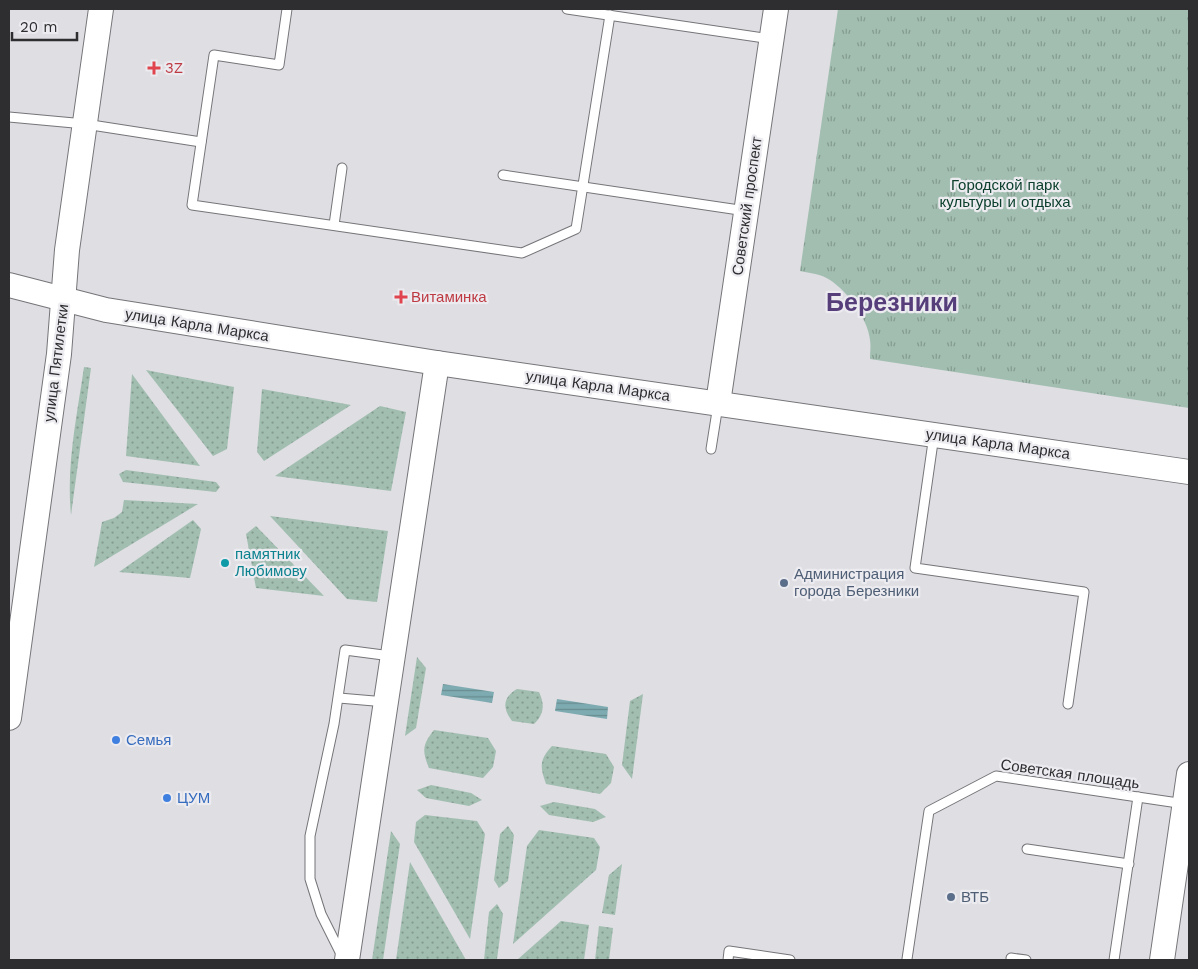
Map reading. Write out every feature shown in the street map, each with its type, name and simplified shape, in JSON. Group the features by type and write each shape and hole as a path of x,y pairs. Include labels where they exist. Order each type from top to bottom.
{"main road":[{"name":"улица Пятилетки","path":"9,718 58,364 68,250 101,9"},
{"name":"Советский проспект","path":"718,403 776,9"},
{"name":"улица Карла Маркса","path":"9,285 106,310 437,363 1189,472"},
{"path":"346,960 437,363"},
{"path":"1162,960 1189,774"}],"lane":[{"path":"288,9 279,65 214,55 192,205 522,253 576,229 610,15"},
{"path":"567,9 772,39"},
{"path":"9,117 85,124 201,142"},
{"path":"334,225 342,168"},
{"path":"503,175 746,211"},
{"path":"712,449 718,403"},
{"path":"934,434 915,568 1084,592 1068,704"},
{"path":"346,960 322,914 310,879 310,836 338,698 345,650 393,656"},
{"path":"338,698 386,702"},
{"name":"Советская площадь","path":"907,959 929,811 996,776 1185,804"},
{"path":"1114,960 1138,797"},
{"path":"1027,849 1129,864"},
{"path":"728,960 729,951 790,960"},
{"path":"1011,958 1026,960"}],"green space":[{"name":"Городской парк культуры и отдыха","path":"838,9 1189,9 1189,408 870,359 868,332 861,315 850,298 827,278 800,271"},
{"path":"84,367 91,368 71,515 71,459"},
{"path":"146,370 234,387 227,449 213,456"},
{"path":"132,374 200,466 126,456"},
{"path":"262,389 351,405 264,461 257,452"},
{"path":"380,406 406,412 391,491 275,476"},
{"path":"126,470 216,482 220,487 216,492 123,482 119,474"},
{"path":"124,500 198,504 94,567 102,522 114,518 122,512"},
{"path":"270,516 388,531 377,602 347,599"},
{"path":"193,520 201,529 190,578 119,572"},
{"path":"256,526 324,596 256,588 246,534"},
{"path":"417,657 426,668 416,728 405,736"},
{"path":"517,689 539,692 542,701 542,713 534,724 512,721 507,712 505,707 507,699"},
{"path":"643,694 632,779 622,765 630,701"},
{"path":"434,730 488,738 496,751 493,767 483,778 429,768 424,748"},
{"path":"552,746 606,754 614,767 611,783 600,794 546,784 542,764 545,755"},
{"path":"431,785 471,793 482,800 469,806 426,798 417,790"},
{"path":"554,802 595,809 606,817 593,822 549,815 540,806"},
{"path":"425,815 477,821 485,834 470,939 414,842 416,822"},
{"path":"508,826 514,835 508,881 499,888 494,880 500,834"},
{"path":"539,830 594,838 600,847 596,870 513,944 527,846"},
{"path":"391,831 400,844 383,960 372,960"},
{"path":"410,862 466,960 396,960"},
{"path":"622,864 615,915 602,913 609,875"},
{"path":"497,904 503,914 497,959 484,960 489,912"},
{"path":"561,921 589,925 584,960 517,960"},
{"path":"599,926 613,928 609,960 595,960"}],"water":[{"path":"443,684 494,692 492,703 441,695"},
{"path":"557,699 608,707 607,719 555,711"}],"place":[{"name":"3Z","path":"154,68"},
{"name":"Витаминка","path":"401,297"},
{"name":"памятник Любимову","path":"225,563"},
{"name":"Администрация города Березники","path":"784,583"},
{"name":"Семья","path":"116,740"},
{"name":"ЦУМ","path":"167,798"},
{"name":"ВТБ","path":"951,897"}],"district":[{"name":"Березники","path":"892,302"}]}
